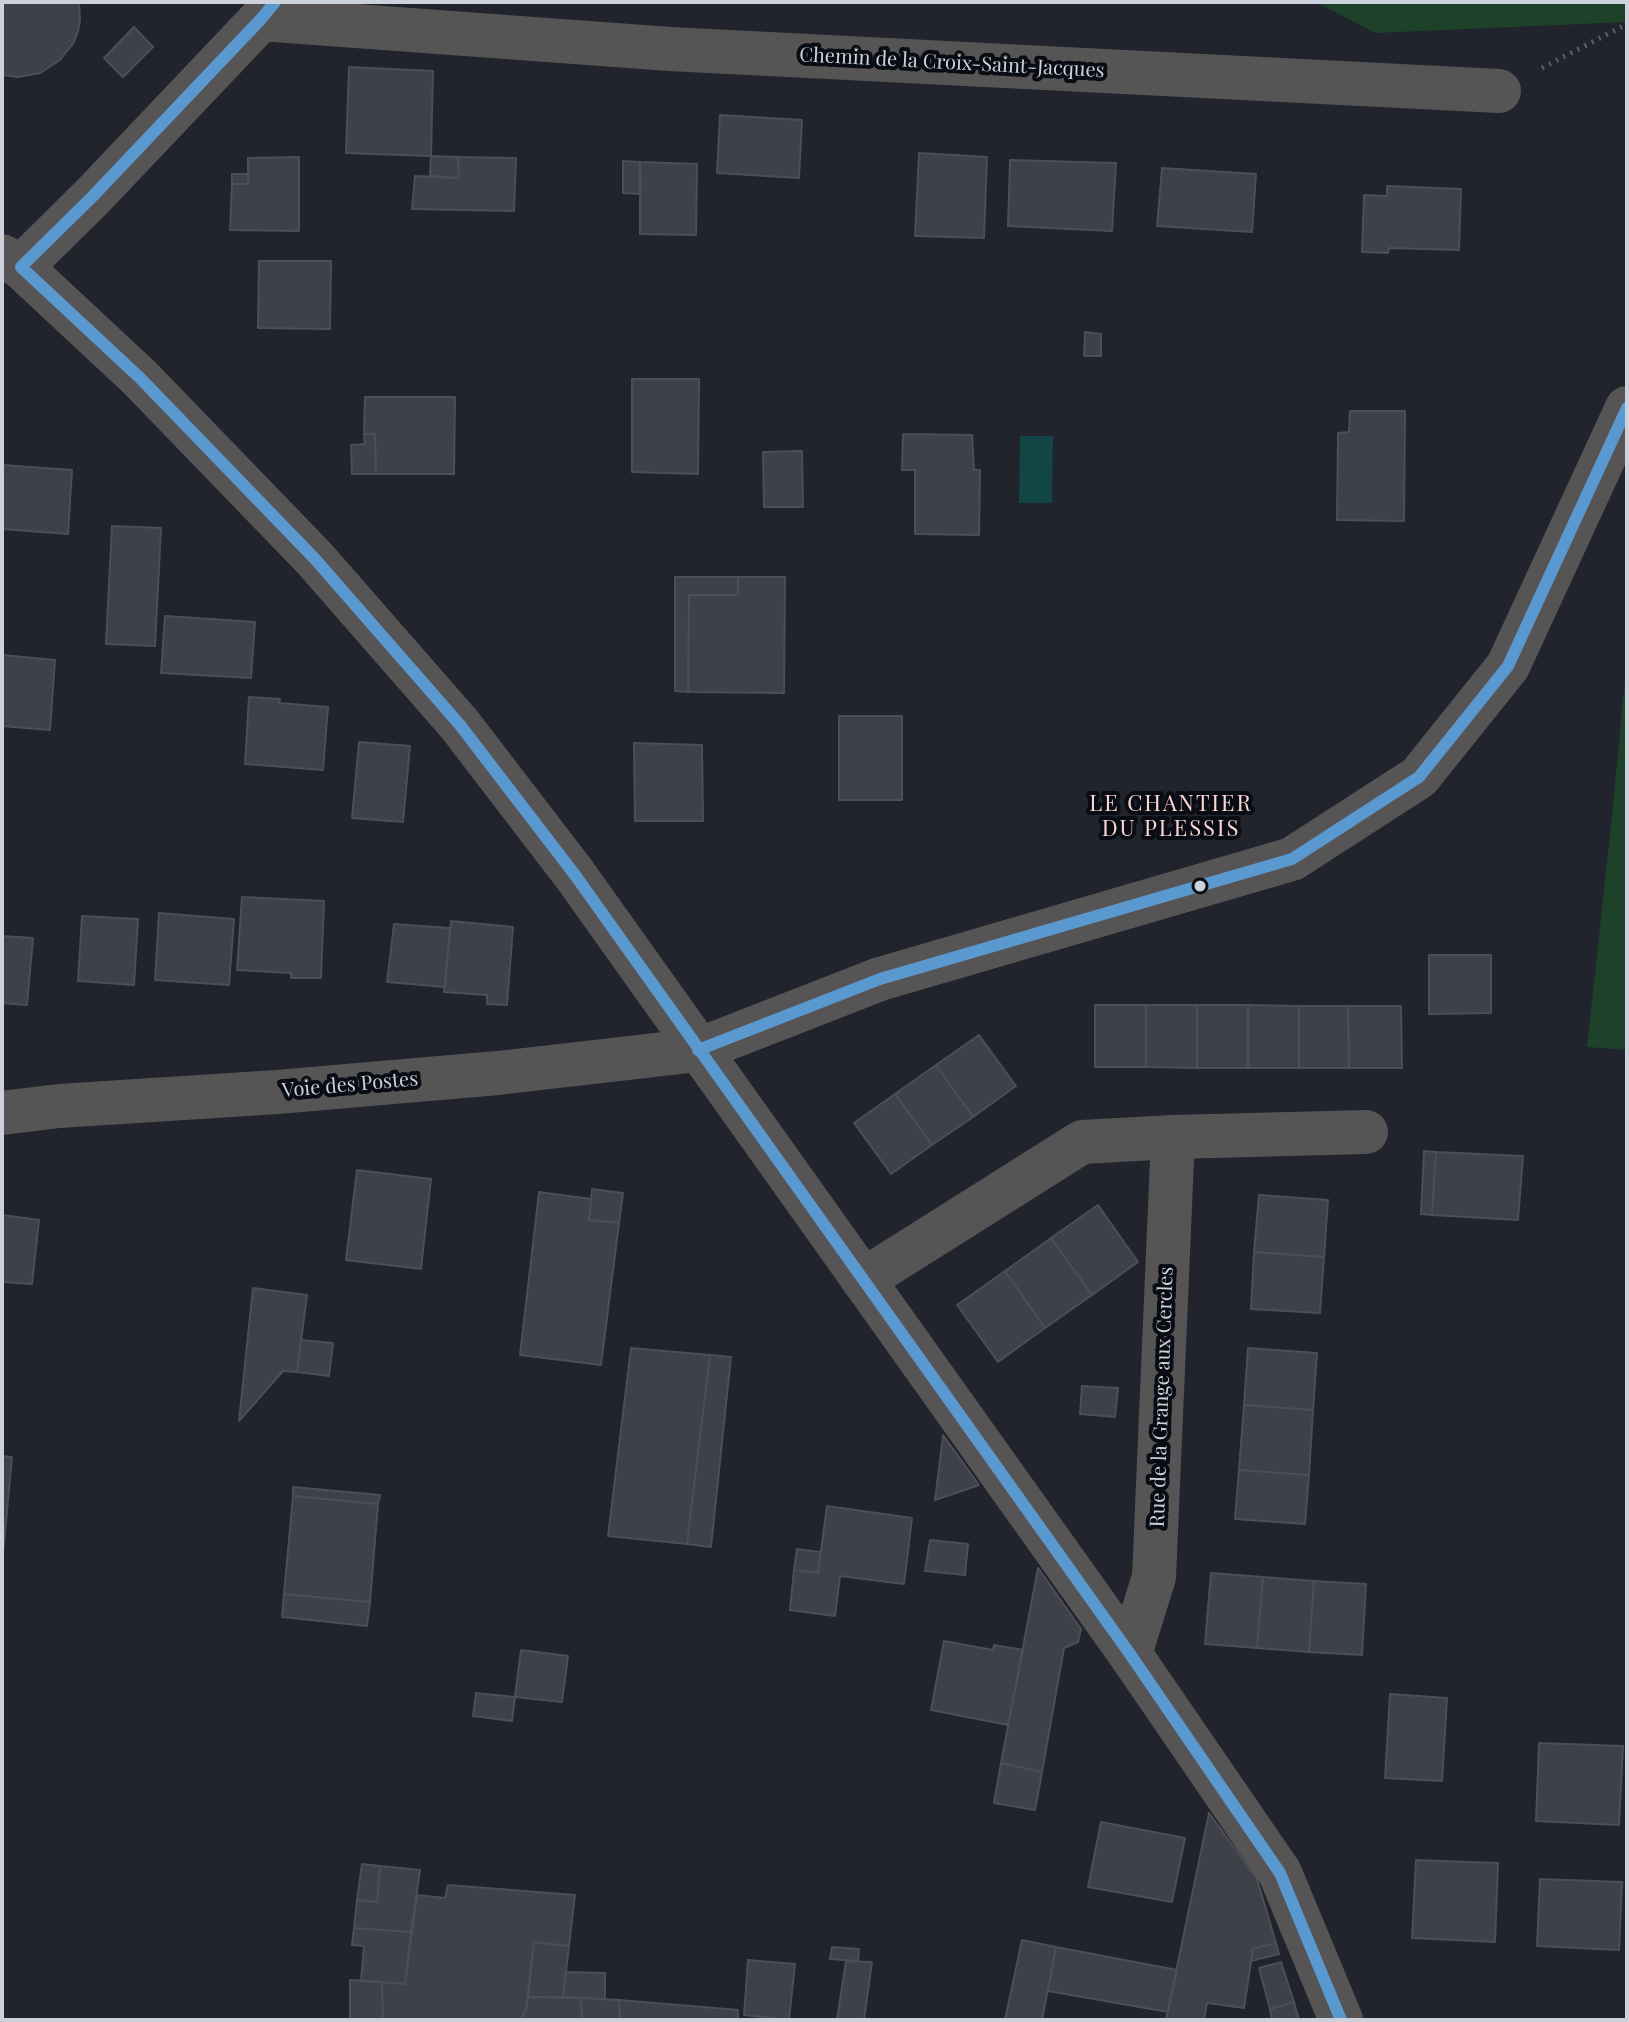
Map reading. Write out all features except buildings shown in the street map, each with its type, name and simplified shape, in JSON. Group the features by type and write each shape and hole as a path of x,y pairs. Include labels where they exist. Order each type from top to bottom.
{"street":[{"name":"Chemin de la Croix-Saint-Jacques","path":"268,10 670,49 1499,91"},
{"path":"268,10 93,196 11,261 140,378 315,559 460,725 575,875 1130,1654 1280,1873 1341,2020"},
{"name":"Voie des Postes","path":"2,1113 498,1073 698,1050 880,979 1292,859 1419,777 1508,666 1627,408"},
{"path":"863,1280 1082,1142 1366,1132"},
{"name":"Rue de la Grange aux Cercles","path":"1130,1654 1154,1577 1173,1137"}],"path":[{"path":"1499,91 1627,24"}],"shaded area":[{"path":"1316,2 1627,2 1627,22 1375,33"},
{"path":"1020,436 1053,436 1052,503 1019,503"},
{"path":"1627,658 1627,1050 1587,1047"}],"transit line":[{"path":"21,267 93,196 275,2"},
{"path":"21,267 140,378 315,559 460,725 575,875 1130,1654 1280,1873 1341,2020"},
{"path":"698,1050 880,979 1292,859 1419,777 1508,666 1627,408"}],"district":[{"name":"LE CHANTIER DU PLESSIS","path":"1171,816"}]}
